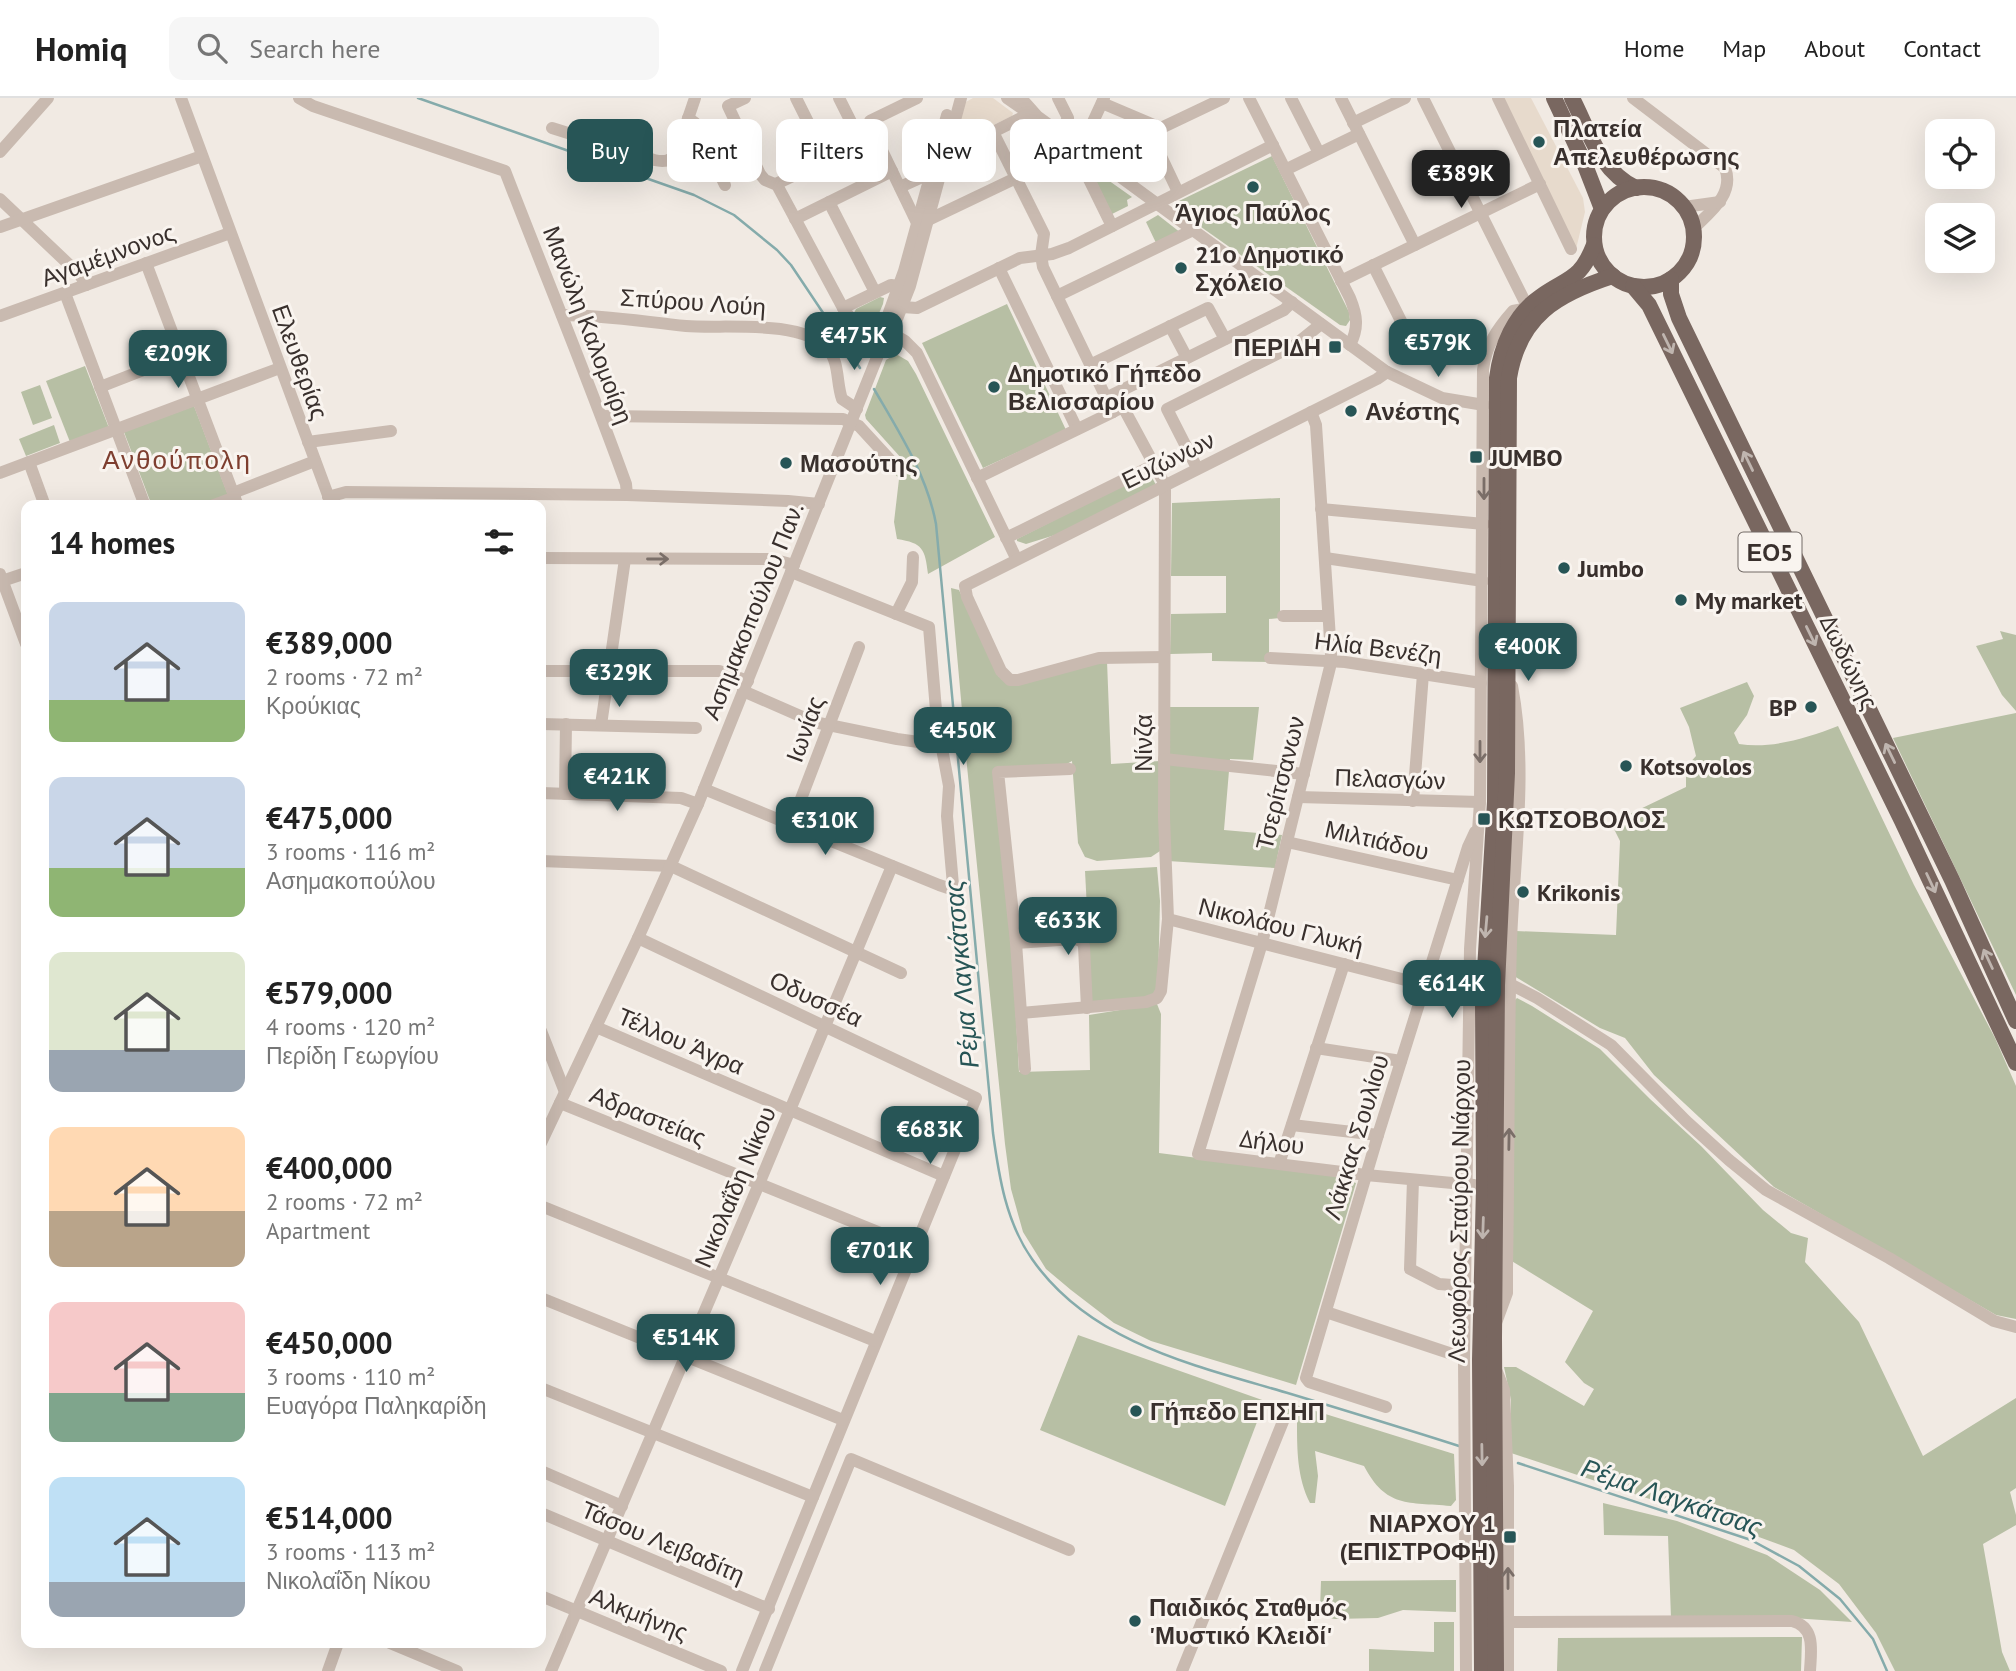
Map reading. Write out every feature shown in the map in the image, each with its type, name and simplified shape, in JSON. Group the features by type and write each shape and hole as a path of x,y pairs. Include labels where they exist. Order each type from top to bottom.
{"main road":[{"path":"1554,98 1602,209"},
{"path":"1573,98 1602,159 1620,180 1636,188"},
{"path":"1613,276 1601,264 1594,245 1595,226 1602,209 1618,194 1636,188 1665,191 1684,207 1693,229 1690,257 1679,273 1671,279 1653,286 1633,286"},
{"name":"Λεωφόρος Σταύρου Νιάρχου","path":"1482,1671 1480,1360 1484,1186 1484,964 1495,802 1497,377 1504,346 1518,320 1542,295 1576,276 1588,262 1594,245"},
{"name":"Λεωφόρος Σταύρου Νιάρχου","path":"1496,1671 1494,1327 1497,985 1505,842 1509,393 1512,361 1522,335 1546,308 1586,284 1613,276"},
{"name":"Δωδώνης","path":"1613,276 1633,286 1649,305 1902,821 2016,1063"},
{"name":"Δωδώνης","path":"1671,279 1671,294 1679,318 1946,868 2016,1021"}],"street":[{"path":"0,152 48,98"},
{"path":"181,98 230,233"},
{"name":"Μανώλη Καλομοίρη","path":"299,98 313,106 505,171 602,416 626,484 627,495"},
{"path":"552,128 661,162 674,156 695,98"},
{"path":"745,98 728,106 762,176 776,184 843,308 880,350"},
{"path":"796,98 806,119"},
{"path":"874,119 917,98"},
{"path":"946,119 952,98"},
{"path":"955,119 961,98"},
{"path":"1007,98 1040,119"},
{"path":"1021,98 1034,115"},
{"path":"1058,98 1067,119"},
{"path":"1167,125 1224,98"},
{"path":"1249,98 1353,305 1357,321 1356,333 1350,345"},
{"path":"1291,98 1319,153"},
{"path":"1341,98 1415,245"},
{"path":"1285,170 1319,153 1405,98"},
{"path":"1423,98 1528,308 1513,311 1488,345 1483,370 1480,802 1470,949 1466,1184 1466,1671"},
{"path":"1498,98 1571,249"},
{"path":"1633,98 1722,164 1727,173 1727,184 1720,202 1693,229"},
{"path":"841,99 850,119"},
{"path":"1094,119 1103,100 1140,119"},
{"path":"996,131 1034,115"},
{"path":"688,118 695,123 725,185"},
{"path":"996,138 1010,166"},
{"path":"902,307 917,308 1023,256 1069,248 1273,145"},
{"path":"0,227 202,156"},
{"path":"888,163 922,222"},
{"path":"1167,169 1178,192"},
{"path":"795,219 892,171"},
{"path":"922,222 1010,181"},
{"path":"776,184 780,182"},
{"path":"900,187 911,182"},
{"path":"880,350 902,307 929,182"},
{"path":"880,350 884,326 936,182"},
{"path":"1018,182 1044,234 1041,255 1043,267 1113,412"},
{"path":"1090,182 1112,226"},
{"path":"1127,182 1387,372 1442,398 1484,405"},
{"path":"1341,281 1540,184"},
{"path":"0,199 80,275 86,285"},
{"path":"829,202 875,292"},
{"path":"1684,207 1720,202"},
{"path":"1057,296 1193,230"},
{"name":"Αγαμέμνονoς","path":"0,316 230,233"},
{"name":"Ελευθερίας","path":"230,233 330,500"},
{"path":"146,263 235,499 315,461"},
{"path":"1373,265 1415,349"},
{"path":"999,268 1077,429"},
{"path":"843,308 891,285 899,286"},
{"path":"65,293 143,500"},
{"path":"1106,398 1284,310 1292,303"},
{"path":"1090,365 1208,308 1225,339"},
{"name":"Σπύρου Λούη","path":"562,314 650,320 687,326 762,327 816,340 830,351 836,363 842,399 857,410 862,428 893,463"},
{"path":"1198,468 1167,409 1295,345 1321,324"},
{"path":"1170,326 1186,358"},
{"path":"891,333 917,352 1016,558"},
{"name":"Ασημακοπούλου Παν.","path":"546,1132 698,804 880,350"},
{"path":"100,387 182,355"},
{"path":"0,473 280,368"},
{"name":"Ευζώνων","path":"1164,657 1099,658 1010,680 1001,671 967,597 964,590 966,584 1387,372"},
{"path":"977,478 1123,407 1164,485"},
{"path":"602,416 836,419 857,410"},
{"name":"Τσερίτσανων","path":"1198,1154 1262,943 1331,660 1316,425 1311,412"},
{"path":"308,442 391,431"},
{"path":"29,462 43,500"},
{"path":"1006,538 1154,465"},
{"name":"Νίνζα","path":"1087,1008 1146,1002 1157,998 1163,983 1168,919 1164,759 1164,485"},
{"path":"332,500 346,492 627,495 819,504"},
{"path":"1321,509 1484,524"},
{"path":"897,614 912,582 913,557"},
{"path":"546,558 772,559 929,627 940,745 949,786 947,816 953,885 944,887 704,789"},
{"path":"1325,558 1483,581"},
{"path":"601,725 625,559"},
{"path":"21,574 1,578 21,631"},
{"path":"1283,616 1328,616"},
{"name":"Ιωνίας","path":"791,825 859,647"},
{"name":"Ηλία Βενέζη","path":"1270,658 1331,660 1481,683"},
{"path":"1494,1327 1507,1293 1510,985 1518,773 1517,708 1507,665"},
{"path":"546,671 719,671 803,718 940,745"},
{"path":"1413,801 1423,674"},
{"path":"546,723 696,728"},
{"path":"565,794 566,724"},
{"path":"1164,759 1304,774"},
{"path":"1025,1069 1016,943 998,772 1070,769"},
{"path":"546,793 681,799 698,804"},
{"name":"Πελασγών","path":"1298,797 1480,802"},
{"name":"Λάκκας Σουλίου","path":"1386,1407 1308,1382 1306,1378 1401,1061 1468,847 1477,828"},
{"name":"Μιλτιάδου","path":"1287,842 1458,880"},
{"path":"546,862 671,866 901,973"},
{"name":"Νικολαΐδη Νίκου","path":"551,1671 790,1111 891,866"},
{"name":"Νικολάου Γλυκή","path":"1168,919 1425,985"},
{"name":"Οδυσσέα","path":"638,938 976,1098 944,1177"},
{"path":"1016,943 1074,939 1082,941 1084,946 1087,1008 1021,1013"},
{"path":"1279,1164 1344,964"},
{"path":"1510,985 1537,998 1611,1045 1686,1121 1766,1190 1889,1258 1994,1321 2016,1328"},
{"name":"Τέλλου Άγρα","path":"596,1027 944,1177"},
{"path":"546,1047 562,1097"},
{"path":"1316,1048 1401,1061"},
{"name":"Αδραστείας","path":"562,1097 759,1184 915,1247"},
{"path":"1292,1125 1378,1135"},
{"name":"Δήλου","path":"1198,1154 1366,1175 1484,1186"},
{"path":"742,1671 944,1177"},
{"path":"1413,1180 1410,1269 1439,1284 1465,1286"},
{"path":"546,1208 875,1341"},
{"path":"546,1300 843,1420"},
{"path":"1326,1312 1464,1358"},
{"path":"1494,1362 1504,1390 1508,1486 1508,1671"},
{"path":"546,1390 813,1497"},
{"path":"1182,1671 1284,1419"},
{"path":"765,1671 851,1459 1069,1550"},
{"path":"546,1473 622,1506"},
{"name":"Τάσου Λειβαδίτη","path":"546,1515 769,1609"},
{"name":"Αλκμήνης","path":"546,1598 721,1671"},
{"path":"1508,1622 1792,1621 1802,1624 1809,1633 1810,1671"},
{"path":"328,1671 336,1648"},
{"path":"402,1648 457,1671"}],"green space":[{"path":"1272,156 1349,312 1350,320 1346,326 1340,325 1177,210 1179,201"},
{"path":"1096,182 1111,182 1132,197 1127,200 1128,206 1112,214"},
{"path":"1158,215 1181,233 1157,245 1146,222"},
{"path":"880,297 884,298 883,304 868,339 853,315 856,309"},
{"name":"Δημοτικό Γήπεδο Βελισσαρίου","path":"1007,304 1066,430 983,468 922,343"},
{"path":"896,354 908,361 916,374 995,537 928,574 926,559 921,549 917,545 897,539 894,522 899,479 891,469 902,459 865,415 886,360"},
{"path":"85,366 109,428 70,442 46,381"},
{"path":"40,385 52,418 33,425 21,392"},
{"path":"194,406 228,495 216,500 150,500 124,432"},
{"path":"54,425 60,443 26,456 19,439"},
{"path":"1149,472 1156,485 1055,535 1026,544 1017,541 1017,539"},
{"path":"1280,498 1280,618 1269,619 1269,662 1212,661 1212,653 1170,654 1171,614 1226,613 1226,576 1171,576 1172,503"},
{"path":"951,588 959,590 999,677 1107,661 1111,764 1160,761 1160,851 1151,857 1097,861 1085,857 1078,843 1072,761 1065,765 994,769 1013,965 1019,1072 1090,1070 1089,1015 1157,1004 1161,1014 1159,1153 1337,1176 1356,1183 1296,1385 1151,1341 1114,1323 1046,1269 1023,1232 1011,1189 1005,1144"},
{"path":"2000,631 2016,635 2016,711 2002,695 1976,646 2003,639"},
{"path":"1747,682 1754,696 1747,715 1734,733 1739,744 1777,744 1838,726 1914,885 1995,1038 2016,1086 2016,1319 1996,1315 1774,1187 1654,1075 1625,1038 1600,1028 1514,976 1516,931 1616,935 1620,841 1611,823 1686,787 1686,767 1696,756 1689,727 1680,708"},
{"path":"1169,707 1259,707 1253,760 1230,759 1224,830 1282,835 1275,868 1168,861"},
{"path":"2016,713 2016,995 1893,738"},
{"path":"1157,867 1160,901 1158,986 1152,997 1092,1004 1085,871"},
{"path":"1517,998 1600,1049 1763,1210 1791,1233 1808,1238 1805,1262 1859,1322 1923,1456 2016,1398 2016,1488 2010,1492 2016,1525 1983,1544 2002,1652 2010,1671 1895,1671 1876,1633 1839,1584 1794,1550 1511,1453 1511,1400 1504,1367 1516,1367 1584,1406 1594,1389 1584,1383 1565,1362 1593,1311 1510,1260 1514,1001"},
{"name":"Γήπεδο ΕΠΣΗΠ","path":"1078,1335 1265,1401 1225,1506 1040,1430"},
{"path":"1290,1403 1454,1454 1456,1500 1451,1506 1400,1500 1381,1489 1364,1466 1315,1451 1318,1476 1315,1503 1310,1503 1300,1473 1297,1421 1285,1416"},
{"path":"1603,1503 1677,1521 1767,1555 1820,1590 1852,1622 1792,1618 1671,1618 1668,1536 1604,1535"},
{"path":"1456,1580 1456,1612 1403,1610 1378,1618 1335,1619 1324,1617 1320,1609 1321,1581"},
{"path":"1434,1622 1454,1622 1454,1671 1369,1671 1369,1649 1434,1652"},
{"path":"1802,1637 1801,1671 1557,1671 1558,1638"}],"shaded area":[{"path":"973,98 993,98 1013,113 996,124 996,119 959,119 964,103"},
{"name":"Πλατεία Απελευθέρωσης","path":"1503,98 1531,98 1583,198 1585,212 1576,249"}],"waterway":[{"name":"Ρέμα Λαγκάτσας","path":"418,98 694,195 734,215 791,265 860,368"},
{"name":"Ρέμα Λαγκάτσας","path":"874,389 919,471 936,524 993,1133 1005,1199 1023,1245 1056,1288 1084,1312 1115,1332 1148,1348 1219,1373 1459,1446"},
{"name":"Ρέμα Λαγκάτσας","path":"1518,1463 1751,1540 1799,1566 1840,1599 1873,1639 1887,1671"}],"place":[{"name":"Πλατεία Απελευθέρωσης","path":"1539,142"},
{"name":"Άγιος Παύλος","path":"1253,187"},
{"name":"21ο Δημοτικό Σχόλειο","path":"1181,268"},
{"name":"ΠΕΡΙΔΗ","path":"1335,347"},
{"name":"Δημοτικό Γήπεδο Βελισσαρίου","path":"994,387"},
{"name":"Ανέστης","path":"1351,411"},
{"name":"JUMBO","path":"1476,457"},
{"name":"Μασούτης","path":"786,463"},
{"name":"Jumbo","path":"1564,568"},
{"name":"My market","path":"1681,600"},
{"name":"BP","path":"1811,707"},
{"name":"Kotsovolos","path":"1626,766"},
{"name":"ΚΩΤΣΟΒΟΛΟΣ","path":"1484,819"},
{"name":"Krikonis","path":"1523,892"},
{"name":"Γήπεδο ΕΠΣΗΠ","path":"1136,1411"},
{"name":"ΝΙΑΡΧΟΥ 1 (ΕΠΙΣΤΡΟΦΗ)","path":"1510,1537"},
{"name":"Παιδικός Σταθμός 'Μυστικό Κλειδί'","path":"1135,1621"}],"district":[{"name":"Ανθούπολη","path":"177,459"}]}
